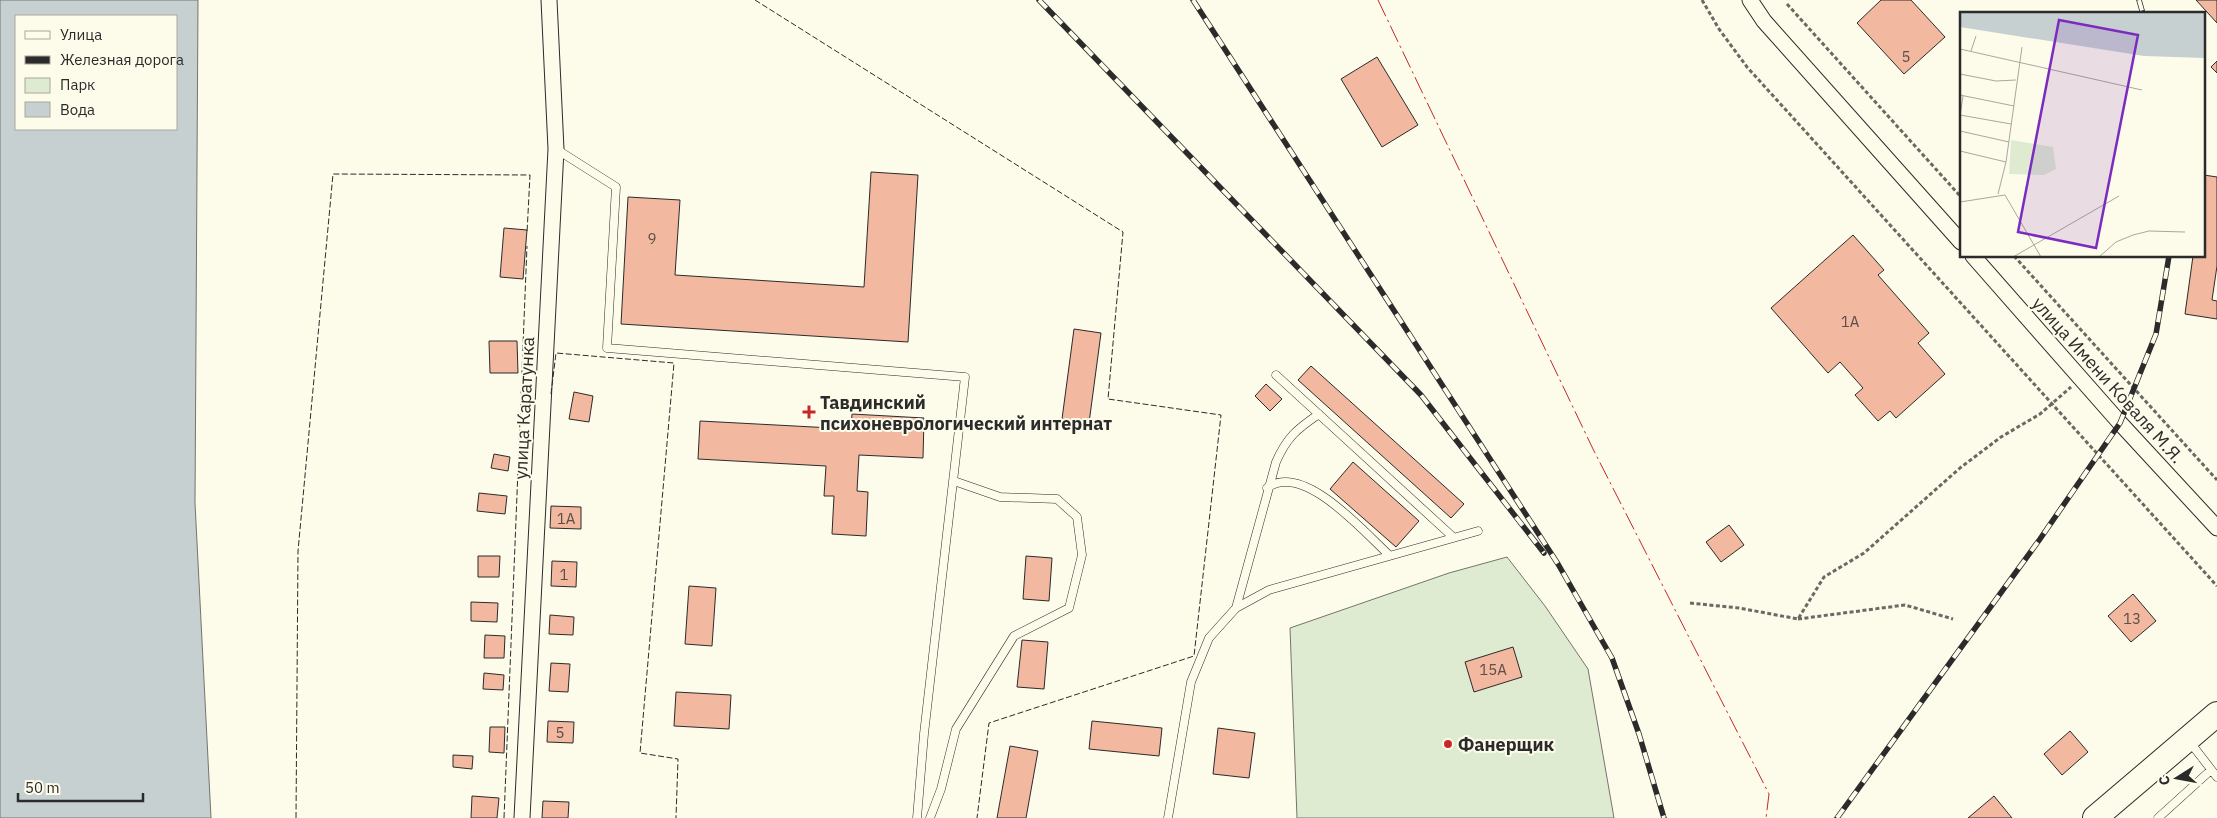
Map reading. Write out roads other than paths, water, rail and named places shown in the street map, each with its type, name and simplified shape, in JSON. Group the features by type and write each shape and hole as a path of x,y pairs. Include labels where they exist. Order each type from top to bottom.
{"main road":[{"path":"2095,818 2217,714"}],"street":[{"name":"улица Каратунка","path":"522,818 556,148 549,0"},
{"path":"1750,0 1764,21 1960,241"},
{"name":"улица Имени Коваля М.Я.","path":"1975,258 2081,379 2217,528"}],"lane":[{"path":"556,148 616,187 608,348 965,377 924,734 917,818"},
{"path":"1276,374 1453,537"},
{"path":"1236,608 1267,488 1284,444 1294,431 1319,414"},
{"path":"930,818 941,789 956,729 1014,636 1069,608 1082,555 1077,516 1056,499 1000,497 954,481"},
{"path":"1267,488 1274,483 1301,483 1320,493 1389,555"},
{"path":"1168,818 1191,682 1209,638 1236,608 1269,590 1478,531"},
{"path":"2187,739 2217,777"},
{"path":"2158,818 2211,770"}],"water":[{"path":"0,0 198,0 195,503 211,818 0,818"}],"railway":[{"path":"1039,0 1421,395 1544,553"},
{"path":"1193,0 1558,564 1612,658 1639,734 1664,818"},
{"path":"2139,0 2142,12"},
{"path":"1837,818 2040,539 2120,423 2156,334 2169,258"}],"place":[{"name":"Тавдинский психоневрологический интернат","path":"809,412"},
{"name":"Фанерщик","path":"1448,744"}]}
